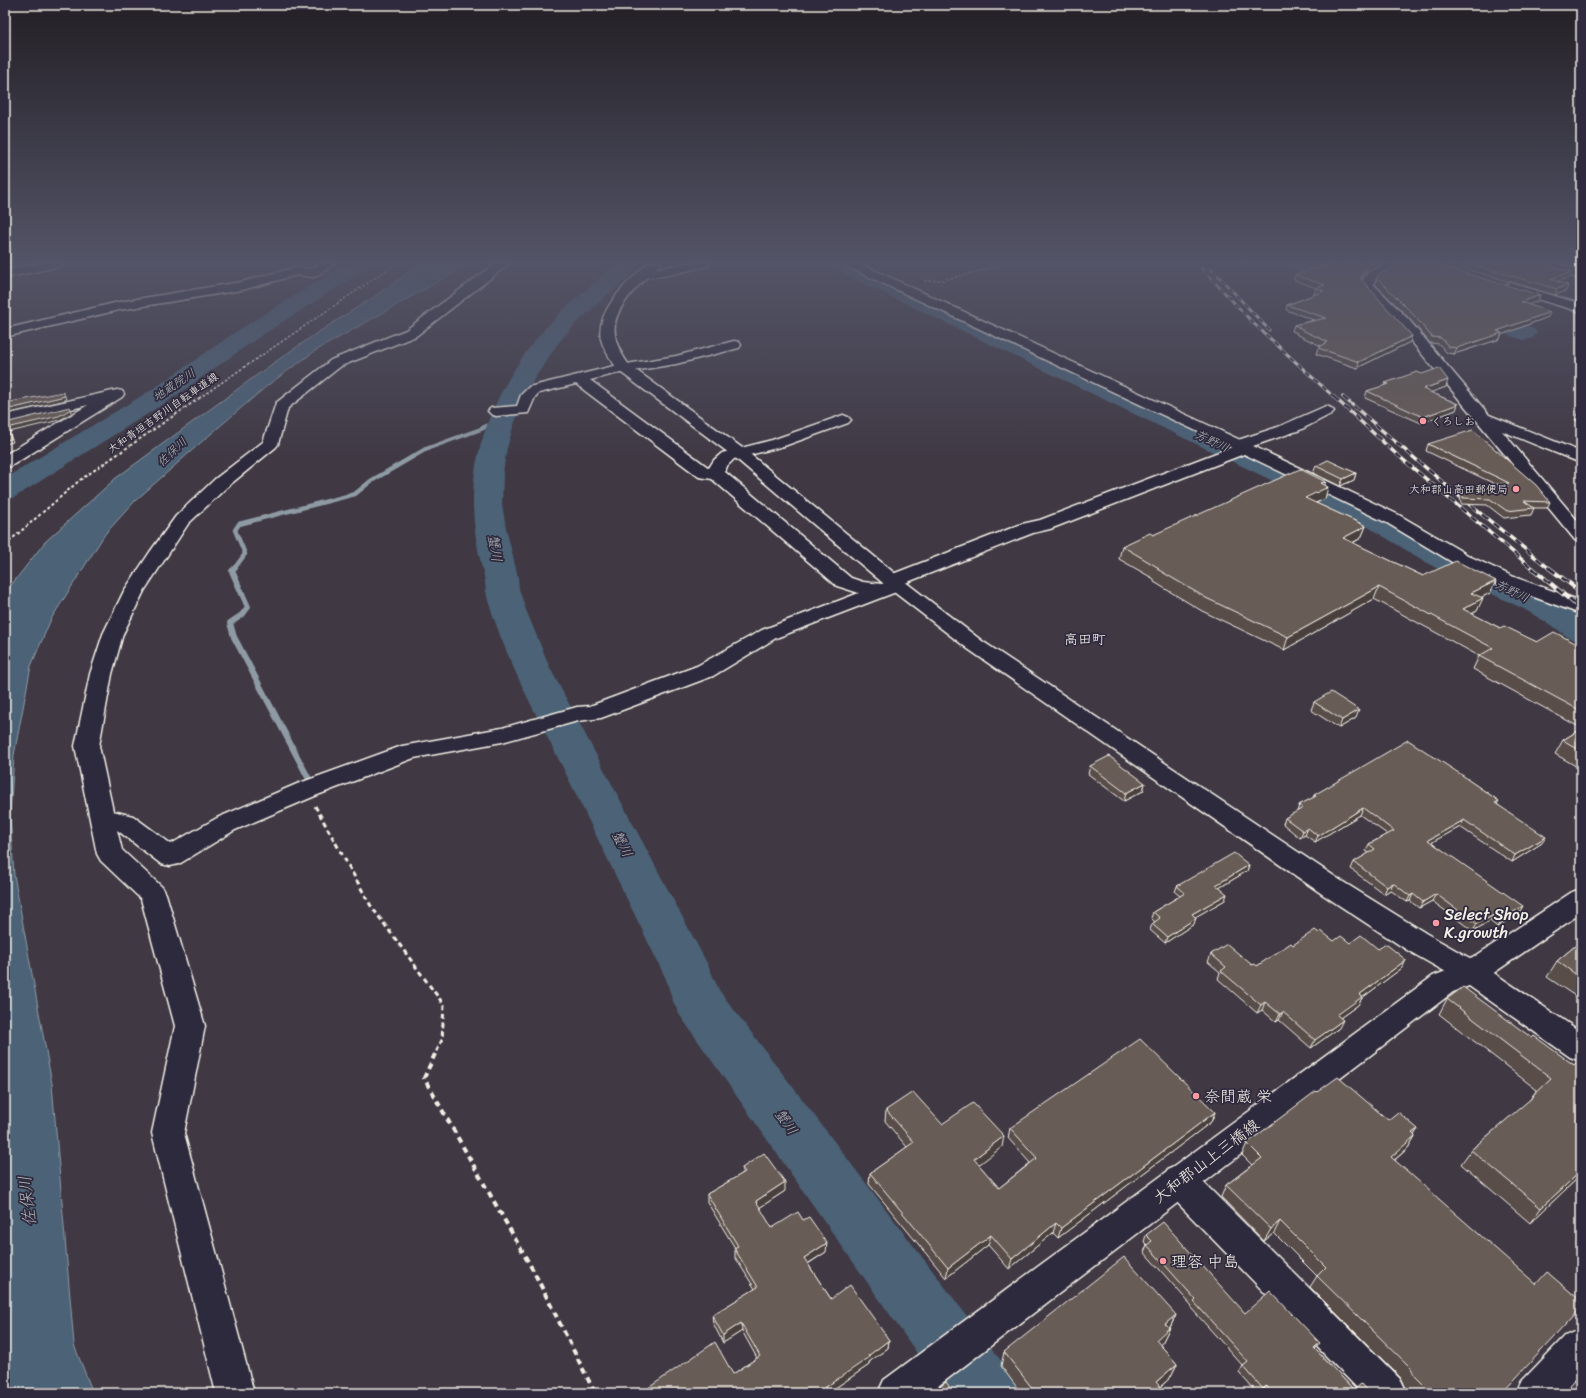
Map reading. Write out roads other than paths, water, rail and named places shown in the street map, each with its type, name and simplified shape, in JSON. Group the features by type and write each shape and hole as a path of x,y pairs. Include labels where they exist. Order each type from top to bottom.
{"street":[{"path":"5,333 25,328"},
{"path":"235,1393 168,1133 190,1026 153,894 110,854 87,746 101,674 113,634 134,591 182,520 221,483 270,444 281,406 336,363 411,333 417,328"},
{"path":"608,328 608,341 616,359 624,368 739,453 891,585 975,645 1330,887 1417,942 1472,973 1581,1048"},
{"path":"987,328 1237,449 1393,518 1464,562 1508,581 1581,608"},
{"path":"1408,328 1581,536"},
{"path":"496,411 523,410 528,395 534,390 624,368 676,360 734,345"},
{"path":"579,379 705,473 717,474 844,582 865,589 891,585"},
{"path":"5,420 117,394 5,462"},
{"path":"102,818 124,822 170,857 226,824 306,790 410,751 502,735 577,714 593,713 705,671 769,634 1028,528 1044,525 1307,422 1326,411"},
{"path":"1482,417 1581,458"},
{"path":"717,474 716,469 722,461 739,453 778,444 843,420"},
{"path":"5,448 34,444"},
{"name":"大和郡山上三橋線","path":"897,1393 954,1352 1179,1181 1443,984 1472,973 1581,899"},
{"path":"1179,1181 1388,1393"},
{"path":"1536,1393 1578,1349 1581,1352"}],"water":[{"name":"佐保川","path":"324,328 355,328 315,351 268,385 135,501 105,534 51,619 31,666 14,755 10,816 14,875 52,1084 74,1345 93,1393 5,1393 5,593 45,542 116,478"}],"waterway":[{"name":"地蔵院川","path":"5,491 162,394 257,328"},
{"name":"蟹川","path":"558,328 535,357 510,401 493,448 489,472 487,504 496,560 501,577 501,586 524,649 532,668 691,979 697,999 985,1393"},
{"name":"芳野川","path":"976,328 1379,520 1445,560 1520,594 1551,610 1581,631"},
{"path":"1511,328 1525,333"},
{"path":"234,569 245,554 235,530 239,524 355,494 371,481 426,449 481,429 503,417"},
{"path":"234,569 232,571 248,607 242,615 230,623 234,637 311,783"}],"railway":[{"path":"1259,328 1335,398"},
{"path":"1334,397 1394,452 1533,569"},
{"path":"1344,398 1343,397 1460,497 1550,569"},
{"path":"1532,568 1581,609"},
{"path":"1549,568 1581,592"}],"place":[{"name":"くろしお","path":"1423,421"},
{"name":"大和郡山高田郵便局","path":"1516,489"},
{"name":"Select Shop K.growth","path":"1436,923"},
{"name":"奈間蔵 栄","path":"1196,1096"},
{"name":"理容 中島","path":"1163,1261"}],"district":[{"name":"高田町","path":"1085,639"}]}
